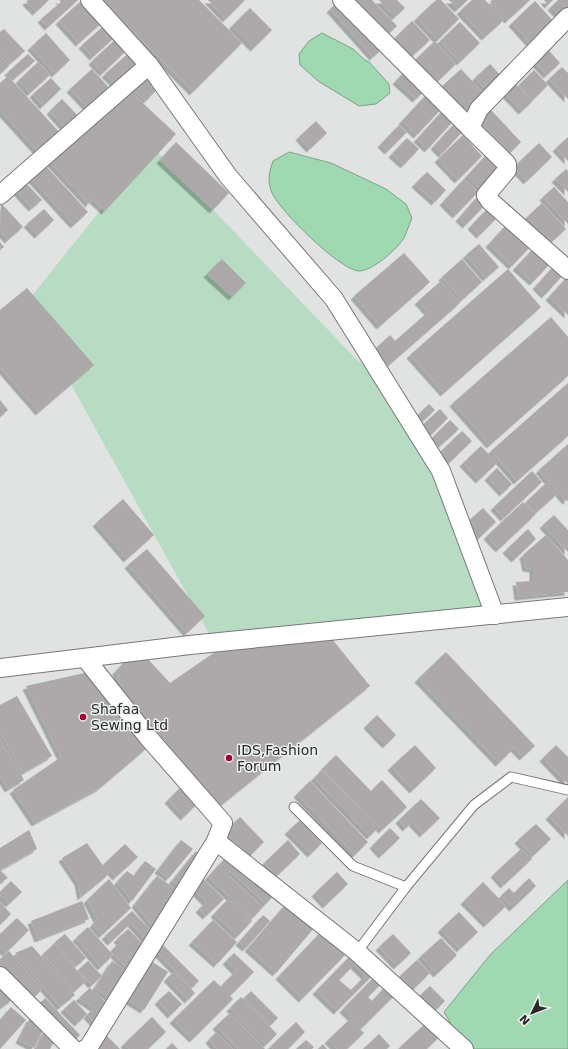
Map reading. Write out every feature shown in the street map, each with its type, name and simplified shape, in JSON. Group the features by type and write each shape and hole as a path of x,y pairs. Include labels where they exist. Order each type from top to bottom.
{"street":[{"path":"90,0 148,65 228,176 334,300 441,471 495,615"},
{"path":"342,0 507,164 507,170 486,195 490,201 568,270"},
{"path":"470,128 479,109 568,17"},
{"path":"0,195 148,65"},
{"path":"0,668 190,645 568,607"},
{"path":"85,658 147,736 223,823 216,841 100,1029 88,1048 85,1049"},
{"path":"216,841 357,952 464,1049"},
{"path":"0,976 73,1049"}],"lane":[{"path":"357,952 406,887 474,805 511,777 568,790"},
{"path":"294,807 353,866 406,887"}],"shaded area":[{"path":"322,33 353,49 369,62 389,84 390,93 376,104 359,106 318,81 300,65 299,54 309,41"},
{"path":"152,146 356,359 386,382 441,471 495,615 214,643 26,303"},
{"path":"289,152 331,163 386,189 406,204 412,218 401,243 377,264 370,268 358,271 349,268 324,250 286,213 277,202 270,189 269,177 273,161"},
{"path":"568,880 568,1049 471,1049 460,1040 444,1012 490,955"}],"building":[{"path":"28,0 49,0 36,12 26,2"},
{"path":"59,0 78,0 48,27 41,19 61,2"},
{"path":"82,0 105,20 79,43 59,21"},
{"path":"102,0 199,0 242,43 193,92"},
{"path":"208,0 245,0 226,19"},
{"path":"356,0 372,0 397,26 384,38 352,4"},
{"path":"379,0 397,0 405,8 395,17"},
{"path":"436,0 441,0 459,19 438,40 417,18"},
{"path":"449,0 468,0 458,9"},
{"path":"472,0 485,0 504,20 485,37 460,11"},
{"path":"492,0 530,0 508,20 490,2"},
{"path":"544,0 553,0 548,5"},
{"path":"558,0 568,0 568,12 562,18 551,7"},
{"path":"339,1 382,49 373,57 330,9"},
{"path":"535,1 555,23 532,45 512,23"},
{"path":"250,8 272,30 254,48 232,26"},
{"path":"412,21 430,40 409,59 392,41"},
{"path":"460,22 480,43 460,62 440,41"},
{"path":"107,23 118,34 93,57 82,45"},
{"path":"4,29 25,51 11,63 0,51 0,32"},
{"path":"46,33 70,60 55,74 31,47"},
{"path":"117,38 127,50 103,73 92,61"},
{"path":"435,41 456,64 435,84 414,61"},
{"path":"544,45 560,63 547,75 531,58"},
{"path":"131,51 144,64 118,87 105,74"},
{"path":"28,54 35,61 14,79 8,72"},
{"path":"0,55 9,66 0,74"},
{"path":"38,62 50,75 30,93 19,80"},
{"path":"490,64 502,77 487,91 475,78"},
{"path":"562,67 568,73 568,99 549,79"},
{"path":"92,69 111,90 89,109 70,89"},
{"path":"461,69 487,97 465,118 438,90"},
{"path":"406,70 426,89 416,99 396,81"},
{"path":"534,70 548,85 533,100 519,85"},
{"path":"144,71 160,86 146,101 130,87"},
{"path":"8,76 60,133 39,153 0,110 0,83"},
{"path":"51,78 61,89 43,106 33,94"},
{"path":"512,80 532,102 522,111 502,90"},
{"path":"130,91 176,134 105,211 92,199 89,204 48,160"},
{"path":"429,92 444,106 417,135 402,121"},
{"path":"62,99 80,118 67,130 50,111"},
{"path":"445,108 456,118 428,149 417,139"},
{"path":"490,109 521,142 510,153 478,120"},
{"path":"316,121 327,133 310,149 299,137"},
{"path":"455,123 463,131 442,154 434,146"},
{"path":"399,125 407,132 388,151 381,144"},
{"path":"463,135 482,156 458,180 438,159"},
{"path":"568,137 568,161 556,148"},
{"path":"407,138 419,149 404,165 392,154"},
{"path":"176,142 229,193 213,210 160,160"},
{"path":"539,143 552,157 527,181 514,167"},
{"path":"487,154 504,170 484,192 467,176"},
{"path":"44,164 88,212 74,225 30,177"},
{"path":"566,169 568,171 568,192 555,179"},
{"path":"427,172 446,190 435,202 415,184"},
{"path":"22,179 42,200 32,208 13,187"},
{"path":"464,179 478,192 456,215 443,202"},
{"path":"554,187 568,202 568,224 543,197"},
{"path":"478,196 486,204 466,225 459,218"},
{"path":"1,203 23,227 8,240 0,231"},
{"path":"542,203 566,229 547,246 523,221"},
{"path":"44,209 54,220 38,235 27,224"},
{"path":"486,210 496,219 480,235 471,226"},
{"path":"508,223 532,245 512,266 489,244"},
{"path":"0,242 4,247 0,250"},
{"path":"479,244 499,267 486,278 466,255"},
{"path":"533,249 549,265 533,282 516,267"},
{"path":"404,253 430,282 380,326 354,296"},
{"path":"222,259 246,283 232,297 207,274"},
{"path":"462,259 482,282 462,300 442,277"},
{"path":"554,266 563,275 545,295 536,286"},
{"path":"508,269 541,307 444,393 410,355"},
{"path":"568,276 568,315 549,297"},
{"path":"441,281 460,303 388,366 374,350 390,335 395,341 428,312 418,301"},
{"path":"27,288 94,365 39,412 0,367 0,310"},
{"path":"551,317 568,337 568,376 490,445 453,403"},
{"path":"568,383 568,436 517,481 491,451"},
{"path":"0,400 8,410 0,417"},
{"path":"429,404 435,410 423,421 418,415"},
{"path":"440,409 448,418 427,439 418,429"},
{"path":"450,420 459,429 439,447 431,439"},
{"path":"462,431 472,441 447,465 438,454"},
{"path":"568,444 568,500 566,501 539,470"},
{"path":"481,446 497,463 479,480 463,463"},
{"path":"497,468 512,484 503,493 488,477"},
{"path":"532,471 542,482 504,518 494,507"},
{"path":"546,483 557,494 536,513 526,502"},
{"path":"123,499 154,535 127,559 96,523"},
{"path":"523,502 535,515 499,549 487,536"},
{"path":"483,508 496,522 476,541 463,526"},
{"path":"554,515 568,530 568,552 543,525"},
{"path":"528,529 536,539 515,559 506,550"},
{"path":"546,535 568,560 568,592 518,597 516,582 533,581 533,569 526,568 523,555"},
{"path":"147,549 205,616 187,633 128,565"},
{"name":"IDS,Fashion Forum","path":"332,639 370,686 220,806 121,689 116,671 128,658 147,658 170,683 218,650"},
{"path":"446,652 535,746 523,757 514,748 499,763 418,679"},
{"name":"Shafaa Sewing Ltd","path":"89,672 147,748 100,788 35,823 13,790 61,757 26,686"},
{"path":"17,696 52,756 23,773 0,732 0,705"},
{"path":"377,715 396,735 386,745 367,725"},
{"path":"0,740 24,780 8,789 0,775"},
{"path":"415,745 436,768 413,790 391,767"},
{"path":"556,745 568,757 568,784 543,758"},
{"path":"336,755 371,791 382,780 407,807 382,830 322,769"},
{"path":"322,770 377,829 370,836 314,778"},
{"path":"310,781 368,842 355,855 297,794"},
{"path":"183,785 199,802 184,817 168,800"},
{"path":"568,797 568,836 549,816"},
{"path":"421,799 440,818 423,834 412,822 406,828 399,820"},
{"path":"240,817 264,842 249,857 224,832"},
{"path":"300,820 322,843 311,854 288,831"},
{"path":"536,824 551,839 533,856 518,840"},
{"path":"390,828 400,838 382,855 373,845"},
{"path":"29,830 37,849 0,870 0,848"},
{"path":"181,840 193,849 169,878 158,870"},
{"path":"288,840 300,854 277,876 264,863"},
{"path":"87,843 109,874 81,897 78,882 62,858"},
{"path":"125,844 138,857 116,877 104,864"},
{"path":"521,849 532,859 504,885 494,874"},
{"path":"196,851 204,857 181,888 172,881"},
{"path":"228,855 273,896 266,904 230,871 227,874 263,907 253,918 208,877"},
{"path":"145,861 156,869 132,901 117,882 127,871 134,876"},
{"path":"0,870 8,878 0,883"},
{"path":"337,872 348,884 326,905 315,893"},
{"path":"157,876 181,893 155,929 135,904"},
{"path":"201,877 224,899 206,916 199,909 206,902 191,887"},
{"path":"529,878 536,886 513,908 501,896 509,888 514,893"},
{"path":"109,879 131,908 102,935 93,925 97,919 87,900"},
{"path":"11,881 22,892 9,904 0,895 0,892"},
{"path":"483,882 506,906 487,924 464,901"},
{"path":"228,899 252,921 238,936 214,914"},
{"path":"82,901 89,919 38,939 31,921"},
{"path":"0,902 11,914 0,925"},
{"path":"286,904 314,928 276,973 248,948"},
{"path":"132,911 154,934 146,940 131,923 111,942 105,936"},
{"path":"459,912 478,932 460,949 441,929"},
{"path":"263,915 270,921 246,948 239,942"},
{"path":"17,918 29,930 6,953 0,947 0,934"},
{"path":"213,920 237,942 217,964 192,942"},
{"path":"88,927 113,955 101,967 76,938"},
{"path":"128,929 145,946 134,957 117,939"},
{"path":"322,931 346,954 302,999 279,976"},
{"path":"65,934 86,958 76,966 55,942"},
{"path":"393,934 411,953 397,966 379,947"},
{"path":"441,938 457,955 437,974 421,956"},
{"path":"54,944 86,981 75,991 43,954"},
{"path":"118,944 137,963 129,970 111,951"},
{"path":"163,945 199,981 192,988 157,952"},
{"path":"32,946 75,995 60,1007 15,953"},
{"path":"9,951 42,990 30,1000 0,965 0,959"},
{"path":"234,953 254,972 232,994 222,985 236,971 226,961"},
{"path":"352,954 373,975 337,1011 316,991","holes":["354,965 365,976 351,990 339,980"]},
{"path":"148,959 168,972 144,1010 123,997"},
{"path":"417,960 430,973 413,990 400,976"},
{"path":"88,961 102,976 92,985 78,970"},
{"path":"112,961 131,974 114,1001 95,988"},
{"path":"174,972 195,993 188,1000 167,978"},
{"path":"376,975 383,982 368,997 372,1001 387,985 396,994 362,1028 343,1009"},
{"path":"214,980 233,999 193,1039 173,1020"},
{"path":"0,983 13,999 2,1007 0,1005"},
{"path":"430,986 445,1001 433,1013 418,997"},
{"path":"90,988 111,1007 96,1025 87,1015 94,1008 79,998"},
{"path":"169,991 182,1004 171,1015 158,1001"},
{"path":"251,991 278,1018 271,1025 244,998"},
{"path":"241,997 277,1034 266,1045 230,1008"},
{"path":"45,998 80,1035 71,1044 36,1007"},
{"path":"74,1000 87,1014 78,1023 64,1009"},
{"path":"11,1007 26,1020 0,1049 0,1020"},
{"path":"230,1013 265,1049 238,1049 216,1026"},
{"path":"152,1017 166,1032 148,1049 129,1049 124,1044"},
{"path":"30,1018 45,1026 34,1048 19,1040"},
{"path":"350,1019 364,1033 347,1049 337,1049 328,1040"},
{"path":"296,1022 305,1032 288,1049 273,1049 271,1046"},
{"path":"427,1022 440,1036 427,1049 402,1049 400,1047"},
{"path":"45,1030 57,1036 50,1049 36,1049"},
{"path":"216,1032 233,1049 217,1049 209,1040"},
{"path":"105,1034 120,1049 98,1049 94,1045"},
{"path":"379,1034 390,1046 387,1049 363,1049"},
{"path":"306,1040 314,1047 312,1049 296,1049"},
{"path":"172,1043 178,1049 166,1049"},
{"path":"323,1044 327,1049 318,1049"}],"place":[{"name":"Shafaa Sewing Ltd","path":"83,717"},
{"name":"IDS,Fashion Forum","path":"229,758"}]}
